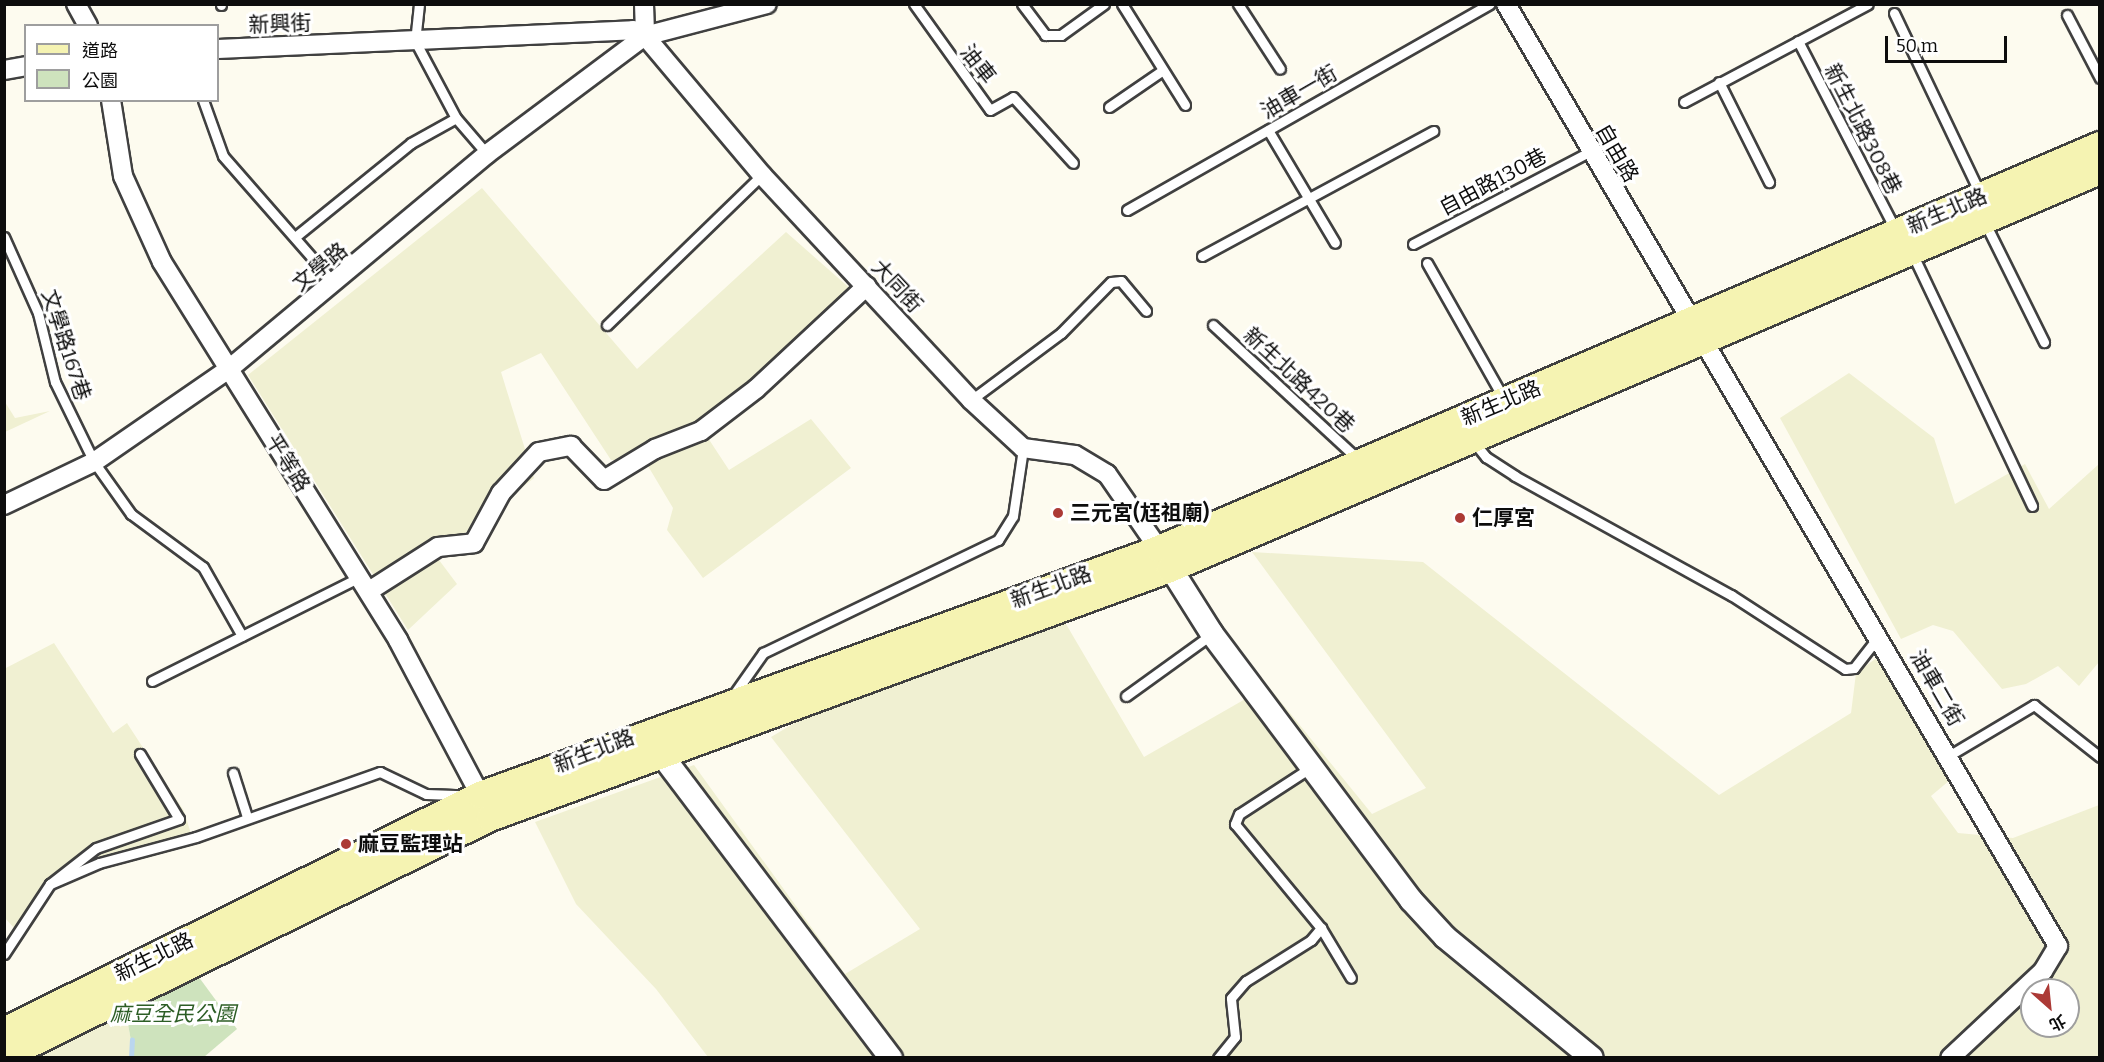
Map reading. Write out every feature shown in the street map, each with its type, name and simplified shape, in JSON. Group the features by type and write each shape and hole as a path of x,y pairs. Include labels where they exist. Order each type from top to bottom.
{"main road":[{"name":"新生北路","path":"4,1031 480,795 729,702 1164,559 1361,462 1468,430 1505,401 1697,333 1911,253 1983,209 2100,145"},
{"name":"新生北路","path":"4,1057 490,818 1164,559 1697,333 1896,232 1983,209 2100,171"}],"street":[{"path":"76,4 87,24"},
{"path":"644,4 645,36"},
{"name":"新興街","path":"219,49 633,30 645,36 767,4"},
{"name":"自由路","path":"1506,4 1697,333"},
{"name":"文學路","path":"4,506 94,462 229,369 336,285 487,154 645,36"},
{"name":"大同街","path":"645,36 762,175 971,400 1023,448"},
{"path":"4,70 24,66"},
{"name":"平等路","path":"111,102 123,176 137,213 229,369 364,584 480,795 490,818"},
{"path":"364,584 438,547 474,543 501,494 539,452 571,446 604,480 655,449 701,431 756,389 867,286"},
{"name":"油車二街","path":"1697,333 1880,635 2058,946 2043,971 1950,1058"},
{"path":"1023,448 1075,455 1107,474 1212,634 1314,766 1410,900 1445,937 1592,1058"},
{"path":"647,731 657,755 891,1058"}],"lane":[{"path":"419,4 415,41 456,118 487,154"},
{"name":"油車","path":"914,4 990,110 1013,97 1073,163"},
{"path":"1022,4 1045,35 1061,35 1104,4"},
{"path":"1122,4 1185,105"},
{"path":"1238,4 1280,69"},
{"name":"油車一街","path":"1127,210 1489,4"},
{"path":"1684,102 1868,4"},
{"path":"1894,13 2044,342"},
{"path":"2067,15 2100,78"},
{"name":"新生北路308巷","path":"1798,41 1896,232"},
{"path":"1109,107 1163,70"},
{"path":"1719,82 1769,182"},
{"path":"204,102 223,156 336,285"},
{"path":"295,237 411,143 456,118"},
{"path":"1268,130 1335,243"},
{"path":"1202,256 1433,131"},
{"name":"自由路130巷","path":"1413,244 1591,152"},
{"path":"607,325 762,175"},
{"name":"文學路167巷","path":"4,237 38,313 55,382 94,462 130,514 203,567 242,636"},
{"path":"1911,253 2032,506"},
{"path":"1427,263 1505,401"},
{"path":"971,400 1061,333 1111,282 1121,281 1146,311"},
{"name":"新生北路420巷","path":"1213,325 1361,462"},
{"path":"1468,430 1486,457 1515,476 1731,595 1845,669 1854,668 1880,635"},
{"path":"729,702 763,653 998,540 1013,516 1023,448"},
{"path":"152,681 242,636 364,584"},
{"path":"1126,696 1212,634"},
{"path":"1950,755 2034,705 2100,757"},
{"path":"4,954 50,884 96,848 179,819 140,754"},
{"path":"1314,766 1239,814 1235,824 1321,928 1351,978"},
{"path":"50,884 99,863 196,837 380,772 426,794 480,795"},
{"path":"233,773 247,818"},
{"path":"1218,1058 1235,1037 1231,998 1246,981 1311,940 1321,928"}],"green space":[{"path":"482,188 637,369 786,232 853,291 706,435 729,470 811,419 851,468 703,578 667,530 673,508 645,461 611,460 541,353 501,372 534,478 436,556 457,584 408,630 248,375"},
{"path":"1849,373 1934,438 1955,504 2025,464 2049,509 2099,464 2099,662 2079,686 2058,666 2026,684 2002,689 1953,631 1933,625 1901,639 1780,418"},
{"path":"5,402 15,418 50,411 5,432"},
{"path":"1252,552 1423,562 1719,795 1851,713 1856,673 1882,654 1950,780 1931,796 1958,833 2013,838 2099,805 2099,1057 708,1057 656,989 576,904 535,822 694,765 845,974 920,929 771,737 1039,578 1144,757 1268,686 1372,814 1426,788"},
{"path":"54,643 113,733 127,723 184,811 191,834 46,880 15,929 4,917 4,669"},
{"name":"麻豆全民公園","path":"187,961 237,1029 204,1057 134,1057 121,986"},
{"path":"121,986 134,1057 5,1058"}],"waterway":[{"path":"131,1058 132,1040"}],"place":[{"name":"三元宮(尪祖廟)","path":"1058,513"},
{"name":"仁厚宮","path":"1460,518"},
{"name":"麻豆監理站","path":"346,844"}]}
